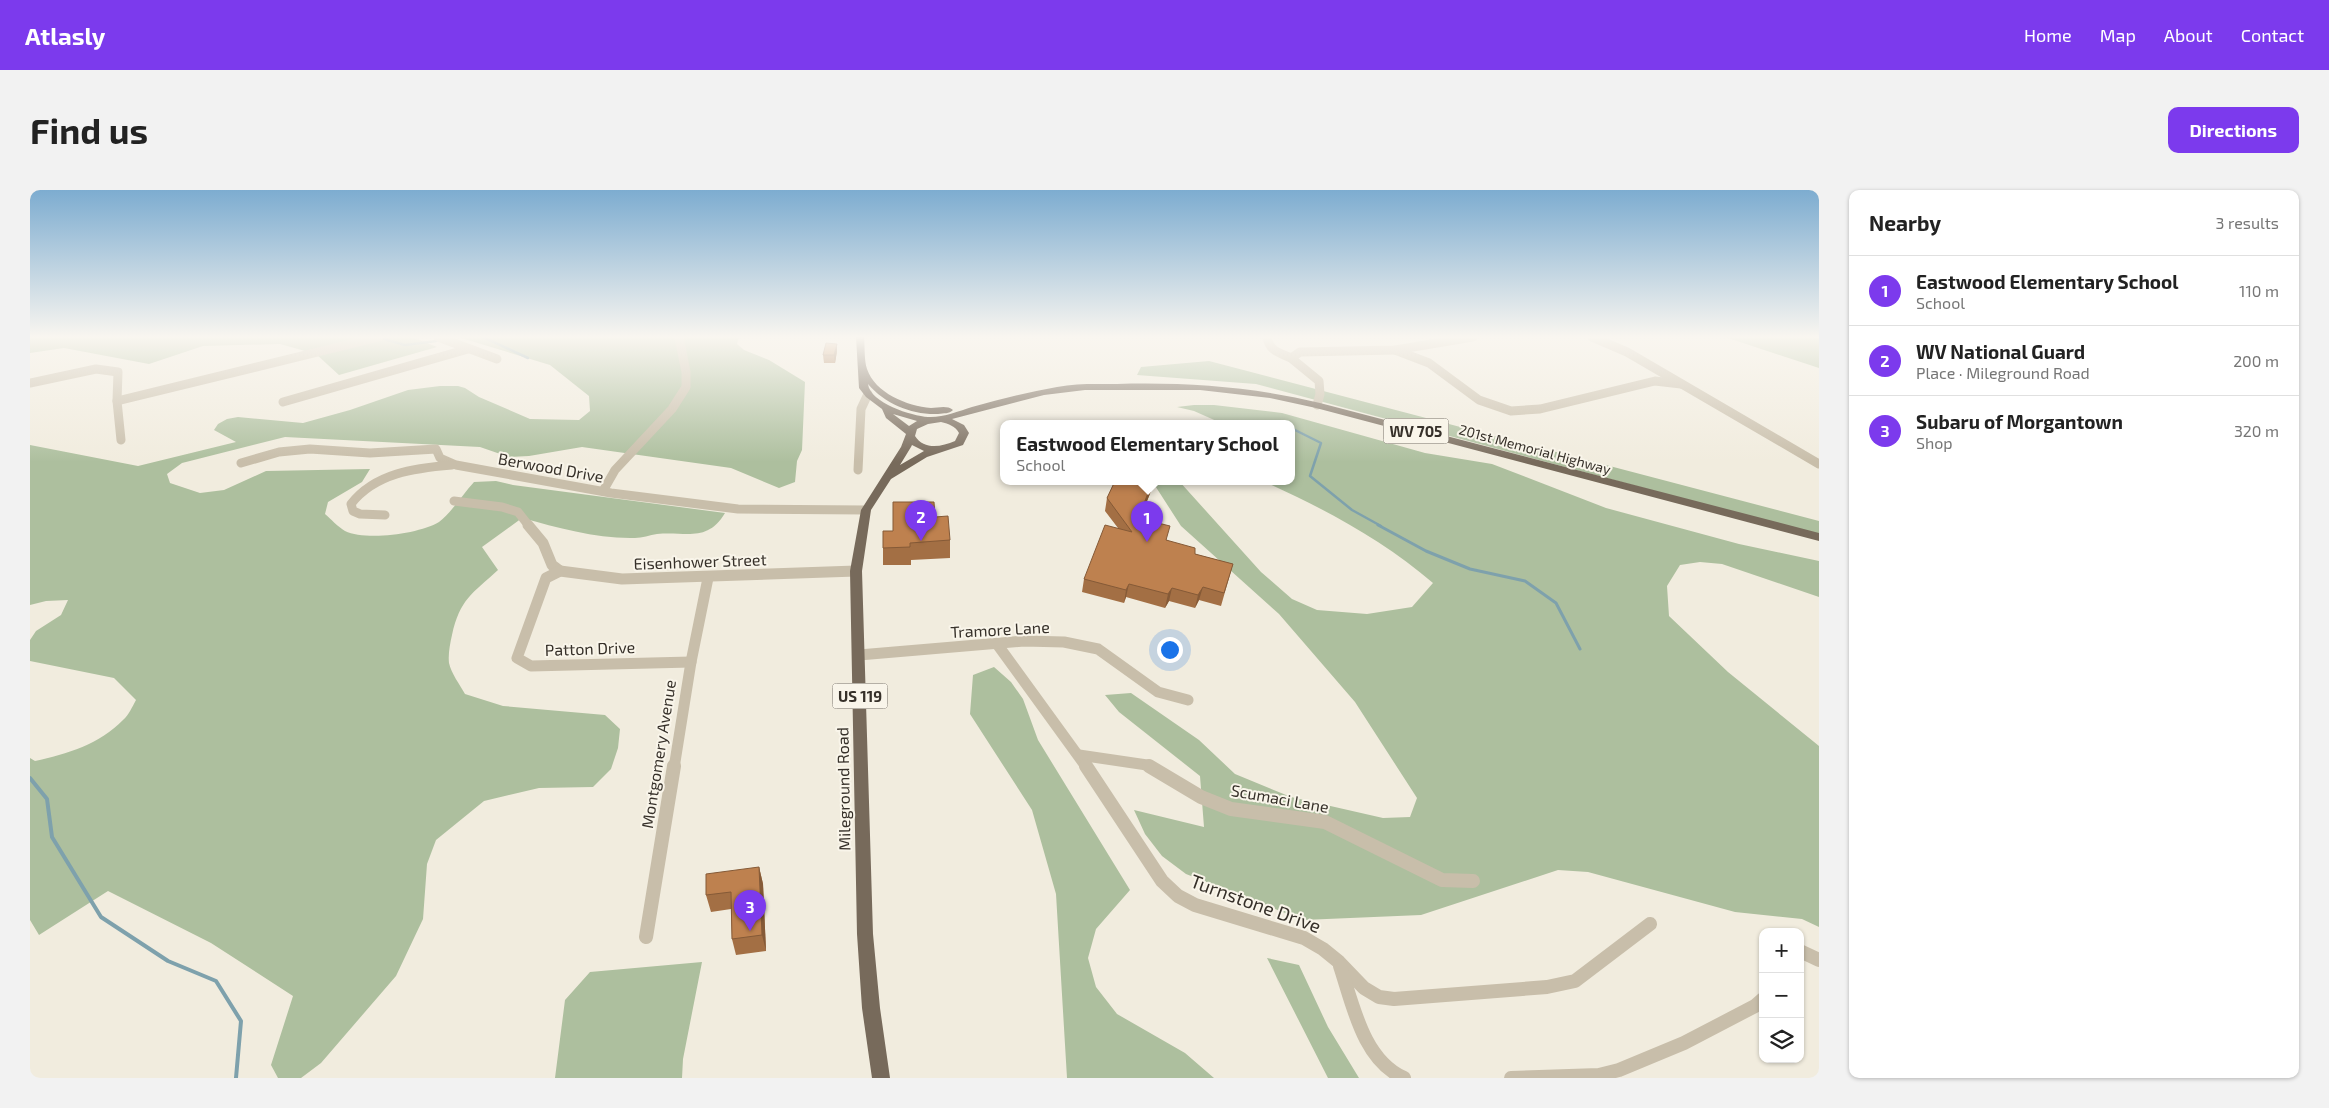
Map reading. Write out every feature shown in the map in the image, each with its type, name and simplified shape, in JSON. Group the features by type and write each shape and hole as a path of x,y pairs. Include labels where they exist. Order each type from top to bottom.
{"main road":[{"path":"863,378 864,388 868,394 882,404 913,418 969,425"},
{"path":"868,378 874,388 883,395 896,402 917,409 946,411 1005,401"},
{"name":"201st Memorial Highway","path":"932,420 972,412 1005,401 1078,388 1160,386 1223,389 1272,395 1317,405 1819,537"},
{"name":"201st Memorial Highway","path":"939,449 948,448 959,443 969,425 1005,401"},
{"path":"882,404 889,416 921,446 939,449"},
{"path":"910,434 918,424 932,420"},
{"name":"Mileground Road","path":"880,1078 871,1008 865,934 856,571 866,510 888,476 910,434"},
{"name":"Mileground Road","path":"888,476 923,455 939,449"}],"street":[{"path":"30,383 51,378"},
{"path":"118,378 117,401 121,440"},
{"path":"117,401 209,378"},
{"path":"283,402 365,378"},
{"path":"603,491 615,470 672,409 686,387 686,378"},
{"path":"1317,405 1322,387 1318,378"},
{"path":"1451,378 1479,400 1511,411 1540,409 1655,381 1680,384"},
{"path":"1672,378 1819,464"},
{"path":"858,470 861,408 868,394"},
{"name":"Berwood Drive","path":"241,463 280,452 310,449 370,453 436,449 440,458 456,465 603,491 738,509 866,510"},
{"path":"385,515 360,514 352,511 351,504 356,496 388,476 437,466 456,465"},
{"path":"454,501 518,512 543,544 552,565 560,571"},
{"name":"Eisenhower Street","path":"560,571 622,579 708,578 856,571"},
{"name":"Patton Drive","path":"560,571 546,578 517,658 531,666 691,662"},
{"name":"Montgomery Avenue","path":"646,937 691,662 708,578"},
{"name":"Tramore Lane","path":"859,655 1024,642 1064,642 1098,649 1158,692 1188,700"},
{"name":"Turnstone Drive","path":"997,644 1079,755 1162,881 1178,896 1214,912 1258,922 1304,938 1323,949 1339,962 1364,988 1379,997 1394,999 1547,987 1575,981 1650,924"},
{"name":"Scumaci Lane","path":"1079,755 1147,765 1201,798 1231,809 1325,822 1442,880 1473,881"},
{"path":"1804,953 1819,960"},
{"path":"1339,962 1364,1032 1375,1054 1387,1069 1398,1077 1404,1078"},
{"path":"1511,1078 1599,1075 1620,1070 1684,1043 1759,1002"}],"green space":[{"path":"567,378 799,378 805,382 802,450 797,461 795,482 779,488 731,468 582,447 529,456 509,457 480,447 285,437 182,463 167,474 170,483 200,493 224,490 266,471 370,469 362,482 328,502 325,514 345,531 366,536 406,533 439,522 474,482 496,481 513,485 725,513 711,529 703,532 695,534 657,534 640,538 592,535 522,518 482,547 498,570 463,605 455,623 450,645 450,667 465,694 503,706 605,715 620,729 618,748 611,769 593,787 539,788 484,801 436,840 427,864 423,919 396,976 321,1063 301,1078 278,1078 271,1065 293,996 211,943 108,891 39,935 30,920 30,758 35,761 71,751 104,736 125,718 136,700 114,678 30,661 30,640 36,631 61,615 68,600 46,601 30,605 30,445 138,466 236,442 214,430 218,424 227,419 238,417 303,423 350,410 408,390 458,386 530,419 579,420 590,411 589,396"},
{"path":"1182,378 1275,378 1819,521 1819,535 1256,384"},
{"path":"1214,405 1282,413 1425,453 1492,464 1606,508 1739,544 1819,561 1819,597 1722,564 1700,562 1680,565 1667,586 1669,616 1728,672 1819,746 1819,927 1802,919 1735,912 1588,872 1558,870 1421,915 1303,920 1186,874 1162,856 1145,834 1134,810 1204,827 1200,776 1119,712 1105,695 1131,693 1199,740 1235,774 1291,797 1383,818 1410,817 1417,798 1355,702 1279,614 1181,526 1155,485 1183,485 1261,572 1292,599 1317,610 1367,614 1412,607 1433,583 1414,567 1352,526 1272,485 1295,485 1295,420 1214,420 1194,411 1177,407"},
{"path":"994,667 1011,682 1023,699 1038,740 1130,890 1096,929 1088,958 1096,987 1117,1014 1185,1053 1214,1078 1067,1078 1056,894 1032,810 970,714 973,675"},
{"path":"1267,958 1299,965 1328,1027 1359,1078 1328,1078"},
{"path":"702,962 683,1059 682,1078 555,1078 565,1000 590,972"}],"building":[{"path":"1113,485 1151,485 1138,518 1170,526 1166,540 1195,548 1195,554 1233,564 1224,593 1203,587 1198,595 1172,588 1168,594 1129,584 1126,590 1084,579 1105,525 1132,532 1107,498"},
{"path":"893,502 934,502 935,517 948,516 950,540 910,543 910,547 883,548 883,531 893,531"},
{"path":"759,867 762,935 732,939 731,892 706,895 706,874"}],"waterway":[{"path":"1295,430 1321,443 1310,476 1352,510 1381,526"},
{"path":"1378,525 1426,551 1470,569 1525,581 1556,603 1580,649"},
{"path":"30,778 47,799 52,837 101,917 168,961 216,981 241,1021 236,1078"}],"place":[{"name":"WV National Guard","path":"921,541"},
{"name":"Eastwood Elementary School","path":"1147,542"},
{"name":"Subaru of Morgantown","path":"750,931"}]}
